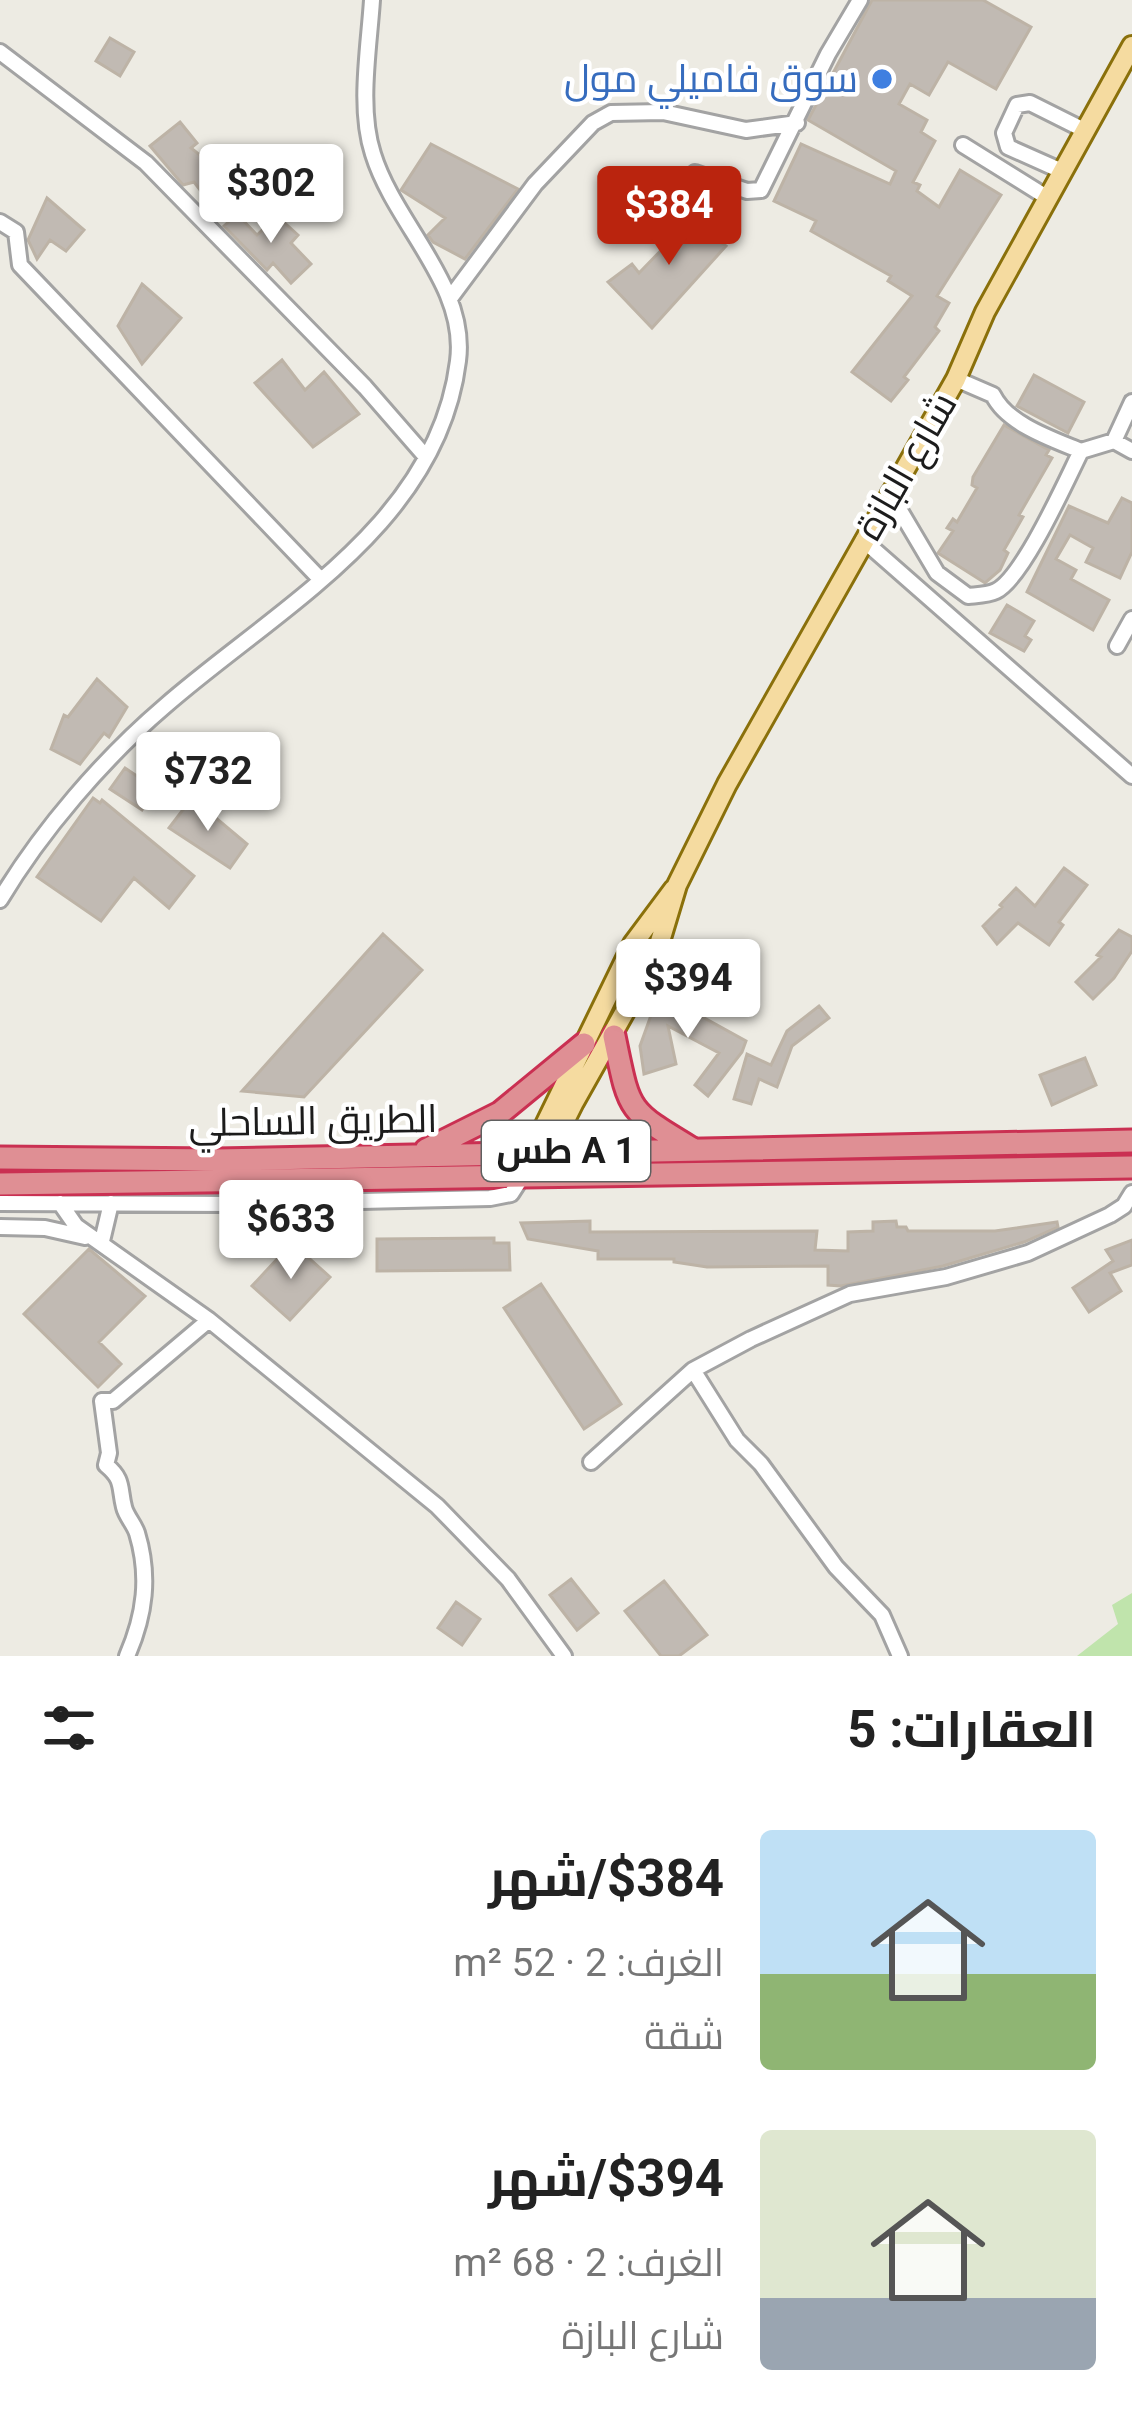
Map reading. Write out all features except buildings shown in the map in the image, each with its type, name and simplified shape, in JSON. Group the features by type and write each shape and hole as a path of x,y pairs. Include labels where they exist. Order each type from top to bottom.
{"highway":[{"path":"614,1036 632,1107 695,1150"},
{"path":"419,1154 500,1113 584,1044"},
{"name":"الطريق الساحلي","path":"0,1158 217,1160 1132,1141"},
{"name":"الطريق الساحلي","path":"0,1184 1132,1167"}],"main road":[{"name":"شارع البازة","path":"549,1177 574,1102 655,958 677,885 727,784 956,379 985,312 1132,46"},
{"name":"شارع البازة","path":"522,1177 529,1152 633,944 677,885"}],"street":[{"path":"0,900 57,818 162,708 286,614 380,523 426,458 453,391 459,357 452,297 414,239 370,148 367,75 372,0"},
{"path":"695,173 747,191 761,190 821,66 860,0"},
{"path":"0,52 146,163 365,387 426,458"},
{"path":"1064,172 1009,147 1004,133 1017,105 1030,103 1086,130"},
{"path":"452,297 535,184 593,123 611,113 663,112 746,130 797,123"},
{"path":"962,145 1048,198"},
{"path":"0,222 16,232 20,266 321,580"},
{"path":"956,379 992,394 998,406 1019,422 1082,452"},
{"path":"890,492 937,573 968,596 993,593 1022,564 1082,452 1114,441 1132,402"},
{"path":"1114,441 1132,451"},
{"path":"863,540 1132,776"},
{"path":"1117,646 1132,619"},
{"path":"0,1203 502,1197 518,1187 522,1177"},
{"path":"590,1462 694,1370 766,1331 850,1294 946,1277 1028,1253 1110,1215 1132,1193"},
{"path":"60,1203 76,1226 209,1320 437,1506 495,1564 564,1656"},
{"path":"101,1241 111,1203"},
{"path":"0,1227 45,1228 101,1241"},
{"path":"127,1656 142,1620 146,1581 121,1480 106,1465 103,1401 113,1401 209,1320"},
{"path":"694,1370 737,1440 761,1464 836,1568 882,1615 900,1656"}],"green space":[{"path":"1132,1593 1132,1656 1077,1656 1118,1624 1112,1605"}],"place":[{"name":"سوق فاميلي مول","path":"882,79"}]}
